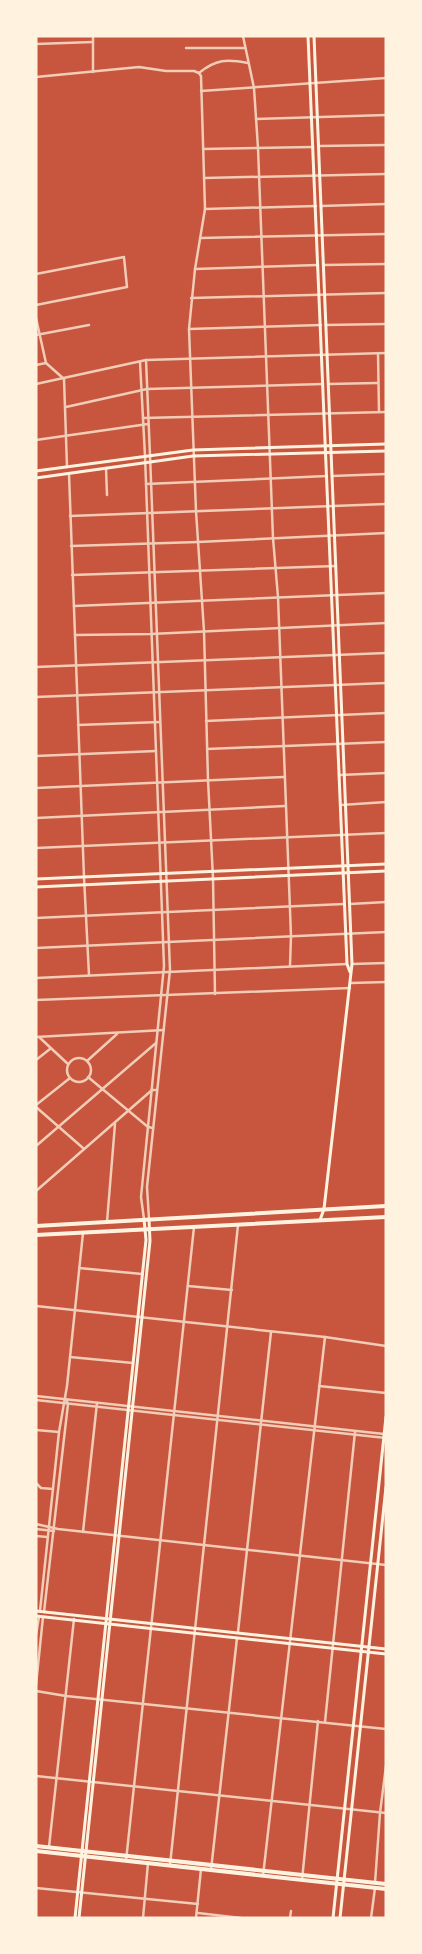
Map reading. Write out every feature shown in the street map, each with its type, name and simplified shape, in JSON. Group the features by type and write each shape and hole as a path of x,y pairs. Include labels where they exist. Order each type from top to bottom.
{"main road":[{"path":"308,36 347,964 351,974"},
{"path":"314,36 352,964 324,1209 320,1220"},
{"path":"36,471 193,450 386,444"},
{"path":"36,478 193,456 386,451"},
{"path":"36,879 386,864"},
{"path":"36,887 386,871"},
{"path":"385,1217 37,1235 37,1226 386,1206"},
{"path":"324,1209 327,1220"},
{"path":"74,1918 83,1854 144,1286 147,1219"},
{"path":"144,1280 142,1274 148,1229"},
{"path":"130,1409 133,1363 140,1317"},
{"path":"333,1918 386,1417"},
{"path":"340,1918 386,1487"},
{"path":"40,1614 74,1620 108,1621"},
{"path":"40,1614 361,1649 386,1654"},
{"path":"368,1650 386,1649"},
{"path":"36,1846 83,1854"},
{"path":"36,1851 126,1858 303,1877 386,1889"},
{"path":"79,1918 83,1854"},
{"path":"126,1858 148,1863 170,1863 201,1869 212,1868"},
{"path":"344,1882 386,1884"}],"street":[{"path":"93,36 93,72"},
{"path":"243,36 254,88 258,148 271,508 278,597 291,936 290,966"},
{"path":"36,44 93,42"},
{"path":"186,48 245,48"},
{"path":"309,48 314,49"},
{"path":"199,73 211,63 232,60 248,63"},
{"path":"36,77 139,67 199,73"},
{"path":"199,73 201,76 205,209 191,298 189,358 204,631 214,911 214,994"},
{"path":"201,91 386,78"},
{"path":"256,119 386,115"},
{"path":"318,146 386,145"},
{"path":"203,149 313,147"},
{"path":"204,178 320,177 386,174"},
{"path":"321,206 386,204"},
{"path":"205,209 316,206"},
{"path":"200,238 386,234"},
{"path":"36,274 124,257 127,287 36,305"},
{"path":"324,265 386,264"},
{"path":"195,269 318,265"},
{"path":"191,298 386,293"},
{"path":"36,318 38,334 46,363 64,379 67,467"},
{"path":"326,325 386,324"},
{"path":"38,334 89,325"},
{"path":"189,329 321,325"},
{"path":"378,353 379,412"},
{"path":"36,384 146,360 386,353"},
{"path":"146,360 170,970 147,1188 147,1219"},
{"path":"140,362 144,424 164,971 141,1197 147,1219"},
{"path":"36,365 46,363"},
{"path":"329,384 378,383"},
{"path":"66,406 147,389 324,384"},
{"path":"143,418 386,412"},
{"path":"36,440 148,424"},
{"path":"106,468 108,495"},
{"path":"68,474 82,845 89,975"},
{"path":"146,484 386,474"},
{"path":"70,516 386,504"},
{"path":"71,546 386,533"},
{"path":"72,575 336,566"},
{"path":"74,606 386,593"},
{"path":"75,635 151,634 386,623"},
{"path":"36,667 386,653"},
{"path":"36,697 386,683"},
{"path":"206,720 386,713"},
{"path":"78,725 160,722"},
{"path":"207,749 386,742"},
{"path":"36,756 156,751"},
{"path":"340,775 386,772"},
{"path":"36,788 284,777"},
{"path":"341,805 386,802"},
{"path":"36,818 285,806"},
{"path":"36,848 386,833"},
{"path":"36,918 386,902"},
{"path":"36,948 386,932"},
{"path":"36,978 215,968 386,963"},
{"path":"351,983 386,982"},
{"path":"36,1000 350,988"},
{"path":"37,1037 164,1030"},
{"path":"87,1061 117,1034"},
{"path":"37,1037 68,1064"},
{"path":"36,1146 157,1042"},
{"path":"36,1060 50,1048"},
{"path":"77,1058 87,1061 91,1071 85,1080 77,1082 70,1078 67,1072 68,1064 77,1058"},
{"path":"88,1077 148,1127 153,1128"},
{"path":"70,1078 36,1106 84,1148"},
{"path":"36,1191 152,1090 157,1090"},
{"path":"107,1222 115,1124"},
{"path":"170,1863 238,1225"},
{"path":"126,1858 194,1227"},
{"path":"36,1685 48,1526 70,1357 83,1233"},
{"path":"79,1268 142,1274"},
{"path":"188,1286 232,1290"},
{"path":"36,1306 324,1337 386,1346"},
{"path":"212,1868 271,1332"},
{"path":"263,1873 324,1337"},
{"path":"70,1357 133,1363"},
{"path":"319,1386 386,1394"},
{"path":"36,1396 65,1398 174,1416 354,1436 385,1436"},
{"path":"36,1635 53,1529 68,1404 65,1398"},
{"path":"36,1400 97,1407 175,1411 355,1430 385,1436"},
{"path":"83,1532 97,1403"},
{"path":"36,1430 59,1432"},
{"path":"324,1722 355,1430"},
{"path":"36,1483 41,1488 53,1489"},
{"path":"36,1524 53,1529"},
{"path":"36,1530 48,1531 58,1529 386,1565"},
{"path":"36,1536 47,1537"},
{"path":"49,1848 74,1620"},
{"path":"37,1692 386,1729"},
{"path":"303,1877 318,1721"},
{"path":"375,1883 380,1813 386,1766"},
{"path":"36,1776 386,1813"},
{"path":"143,1918 148,1863"},
{"path":"196,1918 201,1869"},
{"path":"36,1888 198,1904"},
{"path":"371,1918 375,1888"},
{"path":"290,1918 291,1911"},
{"path":"197,1913 241,1918"}]}
